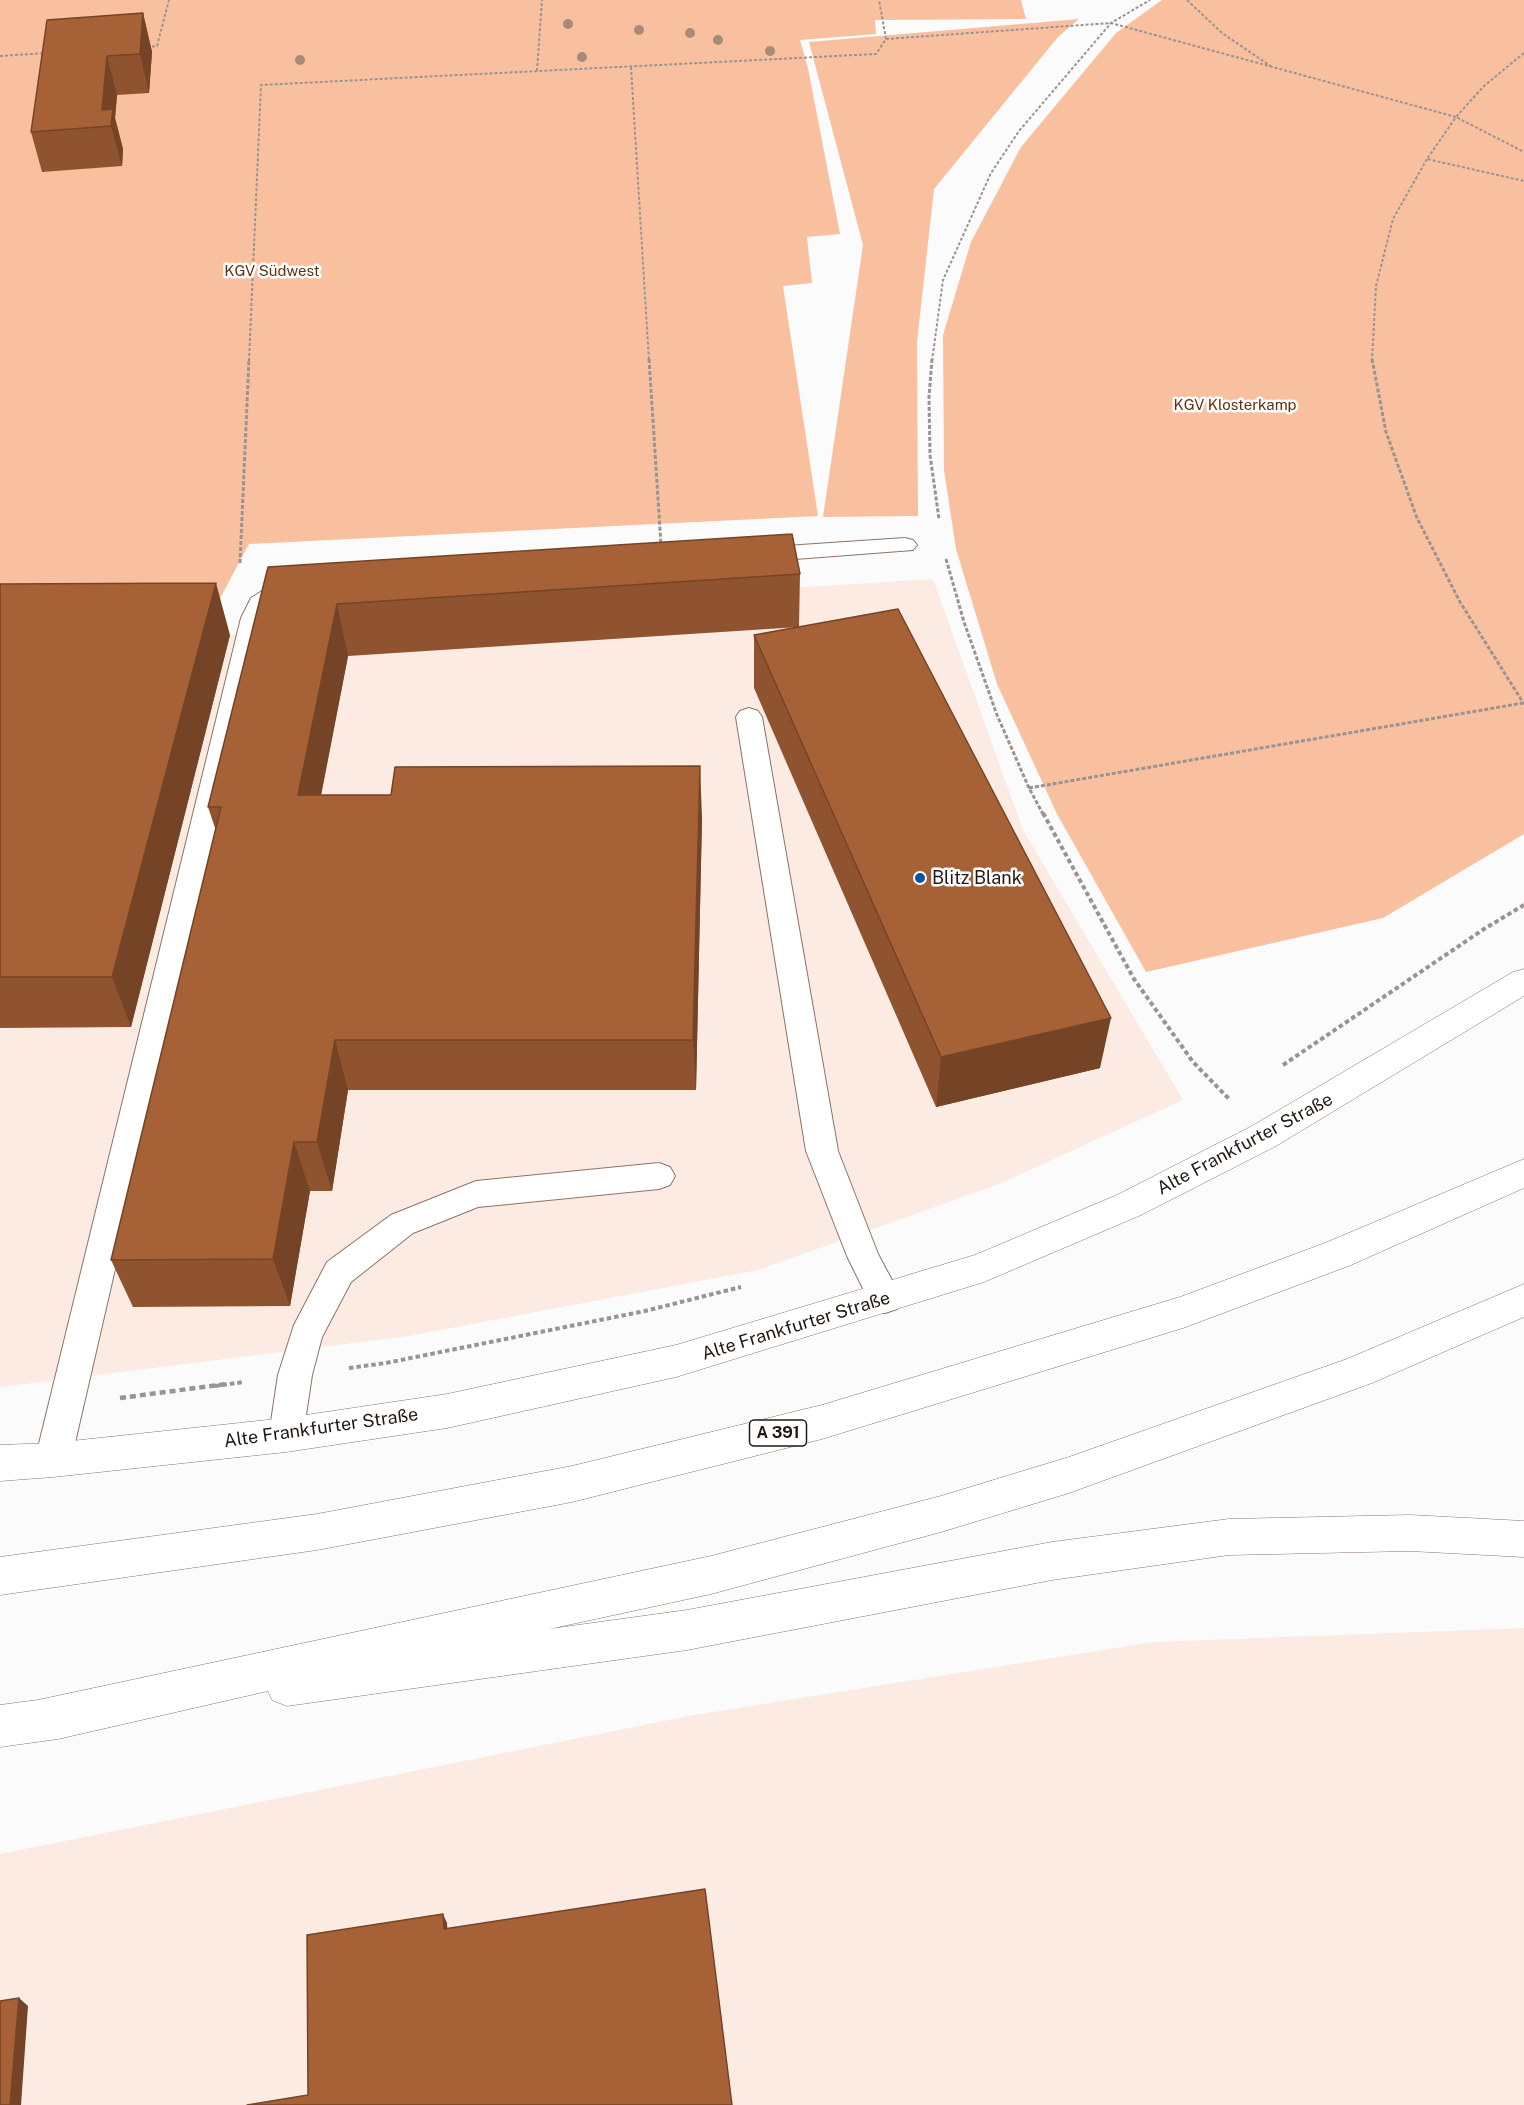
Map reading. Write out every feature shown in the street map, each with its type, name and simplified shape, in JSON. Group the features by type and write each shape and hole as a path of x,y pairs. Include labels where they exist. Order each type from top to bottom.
{"main road":[{"name":"Alte Frankfurter Straße","path":"0,1462 53,1460 286,1435 447,1411 676,1361 885,1299 984,1267 1129,1206 1264,1136 1524,981"},
{"name":"A 391","path":"0,1576 317,1532 572,1484 822,1422 1183,1312 1338,1254 1524,1173"},
{"path":"18,1724 711,1575 941,1514 1069,1475 1200,1430 1359,1371 1524,1300"},
{"path":"18,1724 687,1630 1052,1561 1229,1537 1410,1533 1524,1539"}],"lane":[{"path":"731,556 904,545"},
{"path":"53,1460 247,613 294,581 318,579"},
{"path":"749,717 822,1151 863,1256 885,1299"},
{"path":"286,1435 295,1375 306,1335 339,1272 402,1224 476,1194 660,1176"}],"path":[{"path":"146,47 157,46 169,0"},
{"path":"537,71 542,0"},
{"path":"247,613 240,574 261,85 876,54 886,39 879,0"},
{"path":"939,521 930,455 929,397 933,342 943,280 991,174 1019,131 1111,23 1150,0"},
{"path":"1187,0 1222,33 1275,69"},
{"path":"886,39 1111,23 1456,117 1524,152"},
{"path":"0,56 56,52"},
{"path":"1029,788 1524,704 1460,602 1417,518 1386,432 1372,360 1376,286 1393,219 1427,159 1456,117 1484,86 1524,53"},
{"path":"631,67 662,549"},
{"path":"1427,159 1524,181"},
{"path":"945,554 964,622 997,715 1029,788 1134,979 1193,1062 1230,1100"},
{"path":"1279,1068 1484,929 1524,905"},
{"path":"1220,1106 1240,1094"},
{"path":"66,1405 410,1359 645,1311 748,1285"}],"shaded area":[{"path":"933,579 1023,830 1183,1100 999,1184 758,1270 409,1336 0,1387 0,636 230,635 280,620"},
{"path":"1524,1628 1524,2105 0,2105 0,1854 694,1715 1153,1642"}],"green space":[{"name":"KGV Südwest","path":"0,0 1021,0 1026,19 875,20 876,34 800,40 808,68 840,234 807,237 812,283 783,286 818,516 249,544 216,606 0,620"},
{"name":"KGV Klosterkamp","path":"1162,0 1524,0 1524,834 1383,918 1146,972 1057,814 997,684 956,549 944,470 943,335 971,242 1021,147 1116,33"},
{"path":"1079,19 1058,37 934,189 917,342 918,516 823,517 863,245 809,42"}],"building":[{"path":"143,13 140,54 107,56 102,110 113,109 111,126 31,132 47,20"},
{"path":"792,534 800,574 337,604 298,795 391,795 395,767 700,766 693,1040 335,1040 317,1142 294,1142 273,1259 111,1260 221,807 208,807 268,567"},
{"path":"216,583 112,977 0,977 0,584"},
{"name":"Blitz Blank","path":"898,609 1111,1018 941,1057 754,635"},
{"path":"705,1889 732,2105 247,2105 308,2095 307,1935 443,1914 444,1929"},
{"path":"19,1998 10,2105 0,2105 0,2001"}],"place":[{"name":"Blitz Blank","path":"920,878"}]}
